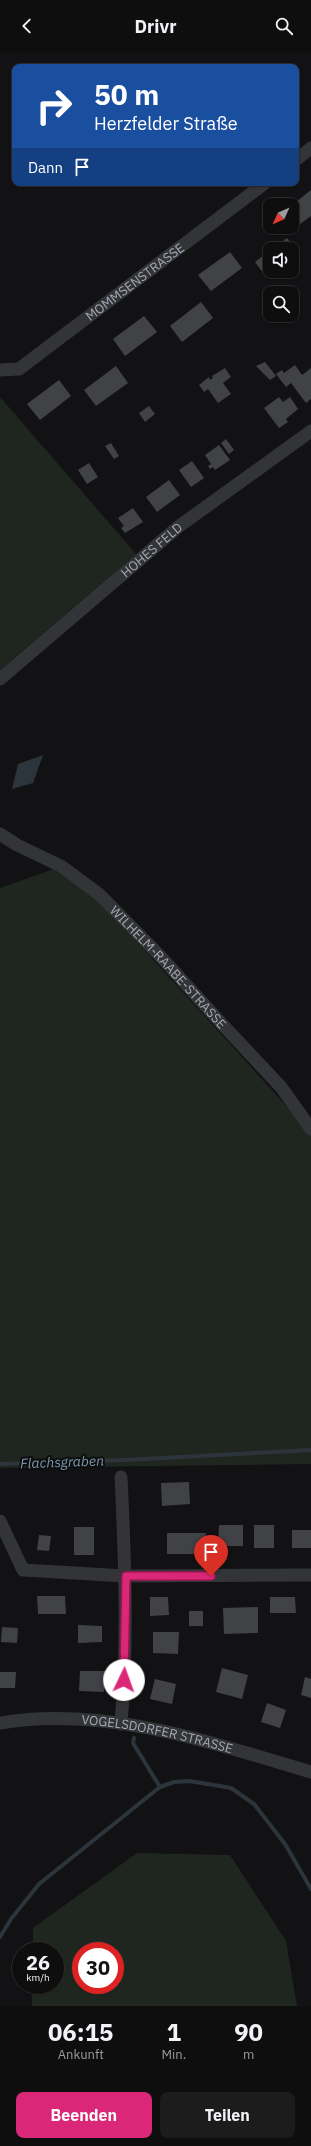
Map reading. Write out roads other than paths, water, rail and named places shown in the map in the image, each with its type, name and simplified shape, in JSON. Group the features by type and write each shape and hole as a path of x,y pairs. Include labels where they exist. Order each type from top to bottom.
{"street":[{"path":"299,158 311,148"},
{"name":"MOMMSENSTRASSE","path":"0,370 19,369 261,186"},
{"name":"HOHES FELD","path":"0,679 178,527 311,431"},
{"name":"WILHELM-RAABE-STRASSE","path":"0,834 17,846 61,866 100,895 161,957 281,1087 311,1129"},
{"path":"121,1477 126,1576 125,1651 121,1724"},
{"path":"0,1521 23,1570 126,1576 311,1575"},
{"name":"VOGELSDORFER STRASSE","path":"0,1723 47,1719 81,1720 121,1724 204,1740 311,1772"}],"waterway":[{"path":"0,1464 125,1460 311,1450"},
{"name":"Flachsgraben","path":"134,1738 133,1743 160,1787"},
{"path":"0,1937 11,1919 39,1884 160,1787 174,1782 189,1781 231,1788 254,1804 285,1844 311,1889"}]}
